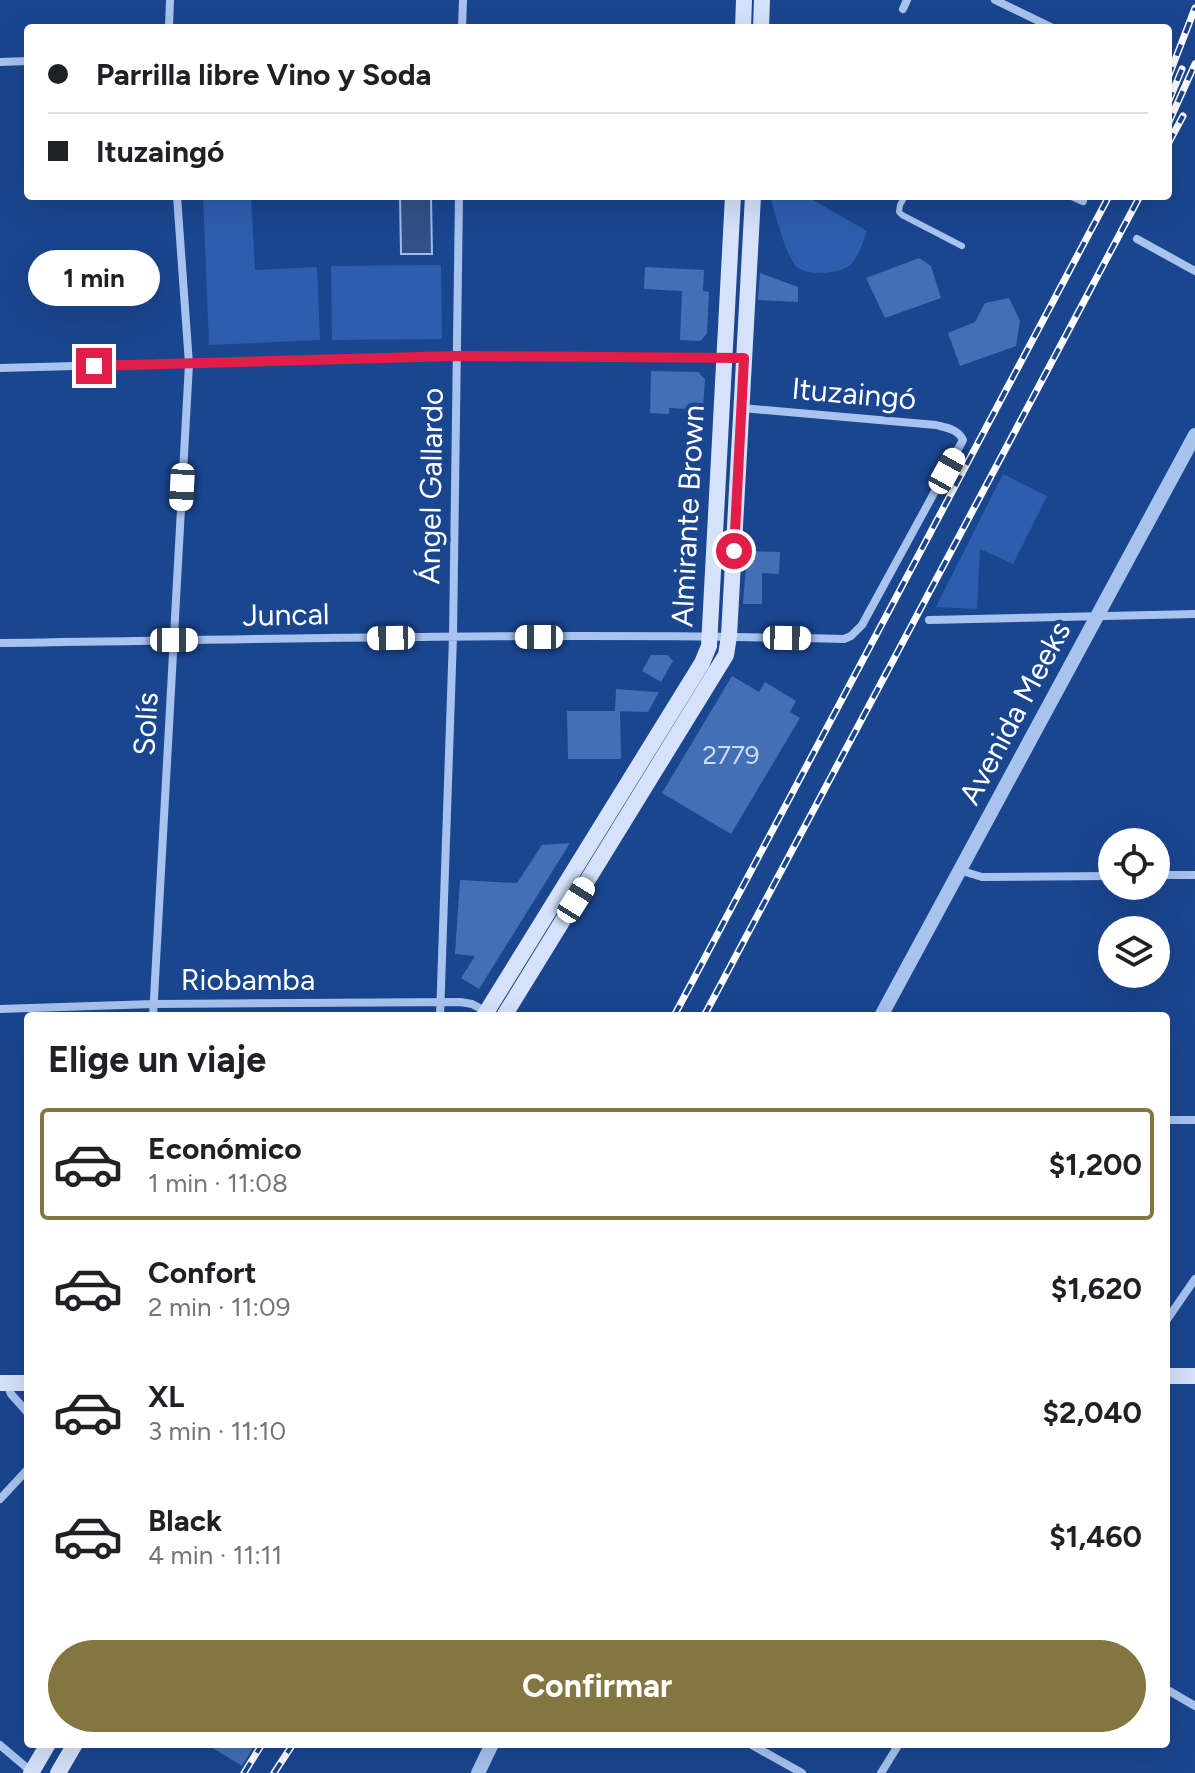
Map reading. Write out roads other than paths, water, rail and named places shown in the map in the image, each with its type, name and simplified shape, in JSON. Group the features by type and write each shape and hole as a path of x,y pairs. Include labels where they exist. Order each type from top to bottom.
{"main road":[{"path":"743,24 744,0"},
{"path":"761,24 762,0"},
{"name":"Almirante Brown","path":"490,1012 702,663 709,646 733,200"},
{"name":"Almirante Brown","path":"506,1012 726,655 753,200"},
{"path":"1170,1376 1195,1376"},
{"path":"3,1383 24,1383"},
{"path":"32,1773 46,1748"},
{"path":"58,1773 73,1748"}],"street":[{"path":"169,24 170,0"},
{"path":"462,24 463,0"},
{"path":"995,0 1045,24"},
{"path":"0,62 24,61"},
{"name":"Solís","path":"153,1012 189,364 177,200"},
{"name":"Ángel Gallardo","path":"440,1012 453,637 459,200"},
{"path":"1137,239 1195,271"},
{"path":"0,368 456,356 744,358"},
{"name":"Ituzaingó","path":"742,408 936,425 960,434 963,440 961,445 857,631"},
{"name":"Avenida Meeks","path":"883,1012 1195,435"},
{"path":"929,620 1195,614"},
{"name":"Juncal","path":"0,643 453,637 729,636 844,639 857,631"},
{"path":"959,870 982,877 1098,876"},
{"path":"1170,875 1195,875"},
{"name":"Riobamba","path":"0,1009 154,1004 440,1003 472,1004 484,1012"},
{"path":"1170,1120 1195,1120"},
{"path":"1170,1315 1195,1279"},
{"path":"3,1383 24,1409"},
{"path":"0,1499 24,1473"},
{"path":"1170,1691 1195,1706"},
{"path":"0,1745 32,1773"},
{"path":"478,1773 490,1748"},
{"path":"757,1748 802,1773"},
{"path":"881,1773 897,1748"}],"lane":[{"path":"903,200 899,212 902,215 962,246"}],"railway":[{"path":"1172,68 1195,8"},
{"path":"1172,115 1195,64"},
{"path":"1172,93 1182,69"},
{"path":"1172,137 1183,116"},
{"path":"676,1012 1107,200"},
{"path":"706,1012 1138,200"},
{"path":"244,1773 260,1748"},
{"path":"274,1773 290,1748"}]}
